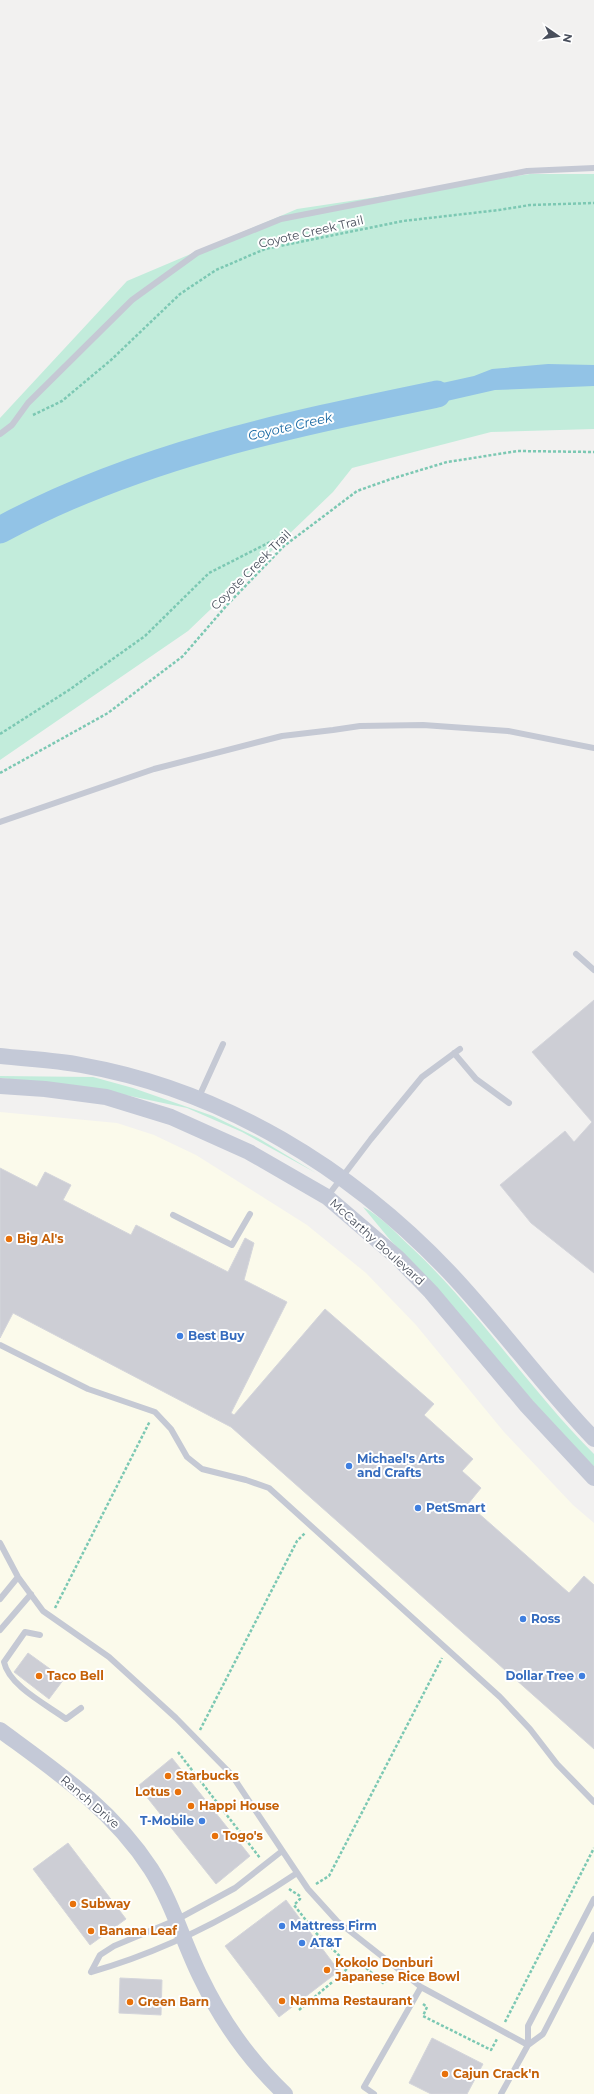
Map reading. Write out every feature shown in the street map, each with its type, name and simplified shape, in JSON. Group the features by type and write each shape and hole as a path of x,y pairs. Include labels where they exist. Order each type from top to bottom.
{"main road":[{"path":"0,1056 80,1064 147,1081 198,1099 262,1128 342,1177 381,1206 446,1268 547,1388 594,1439"},
{"name":"McCarthy Boulevard","path":"0,1086 52,1090 106,1097 171,1117 249,1152 327,1197 398,1258 431,1292 527,1406 594,1478"},
{"name":"Ranch Drive","path":"0,1730 81,1792 122,1829 152,1871 176,1920 200,1976 227,2024 258,2064 285,2094"}],"lane":[{"path":"0,434 12,425 28,403 132,300 197,253 280,219 528,171 594,168"},
{"path":"0,822 154,769 282,736 347,728 424,725 508,731 594,748"},
{"path":"576,954 594,970"},
{"path":"198,1099 223,1044"},
{"path":"327,1197 422,1077 460,1049"},
{"path":"454,1053 476,1079 509,1103"},
{"path":"173,1215 232,1245 250,1214"},
{"path":"0,1345 88,1389 155,1412 171,1429 187,1457 202,1469 269,1488 500,1696 530,1729 557,1764 594,1802"},
{"path":"0,1543 18,1577 43,1611 109,1657 194,1736 231,1774 308,1889 337,1921 421,1987 528,2046"},
{"path":"0,1599 18,1577"},
{"path":"0,1630 31,1594"},
{"path":"40,1635 25,1632 4,1662 6,1672 14,1682 66,1719 82,1708"},
{"path":"282,1851 235,1888 176,1920 114,1946 100,1955 91,1972 117,1965 184,1938 248,1906 297,1873"},
{"path":"528,2046 528,2026 594,1899"},
{"path":"501,2094 528,2046 543,2034 594,1935"},
{"path":"374,2094 364,2087 421,1987"}],"path":[{"name":"Coyote Creek Trail","path":"12,425 62,401 111,360 180,294 216,270 266,249 403,221 530,205 594,203"},
{"name":"Coyote Creek Trail","path":"0,773 108,713 183,656 227,605 284,546 357,491 391,478 447,462 518,451 594,452"},
{"path":"0,734 69,690 145,636 209,573 274,540 284,546"},
{"path":"51,1616 155,1412"},
{"path":"194,1736 202,1727 297,1541 312,1526"},
{"path":"300,1896 308,1889 329,1876 438,1665 448,1649"},
{"path":"415,1997 427,2007 423,2016 491,2050 594,1848"},
{"path":"299,2010 342,1974 356,1959 383,1983 390,1977 397,1982"}],"shaded area":[{"path":"0,1112 117,1123 154,1135 196,1155 307,1225 366,1273 416,1325 504,1432 573,1505 594,1523 594,2094 0,2094"}],"green space":[{"path":"530,174 594,174 594,429 491,432 352,468 333,492 188,631 0,760 0,418 127,281 297,209"},
{"path":"0,1076 93,1077 133,1088 213,1116 258,1138 316,1173 242,1132 187,1108 92,1088 0,1078"},
{"path":"363,1207 383,1220 460,1298 570,1429 594,1454 594,1468 565,1438 414,1265 391,1241"}],"water":[{"path":"548,364 594,365 594,386 495,390 403,411 397,393 474,376 492,369"}],"building":[{"path":"594,1000 594,1273 531,1223 500,1185 565,1131 574,1142 592,1122 532,1052"},
{"path":"0,1168 37,1187 45,1172 71,1185 63,1200 131,1235 136,1225 228,1272 245,1238 254,1243 244,1280 287,1302 231,1413 234,1415 325,1309 434,1404 424,1415 473,1459 462,1471 481,1488 468,1504 569,1593 584,1576 594,1585 594,1749 231,1427 13,1313 0,1338"},
{"name":"Taco Bell","path":"28,1653 64,1679 49,1699 14,1672"},
{"path":"172,1758 250,1856 216,1884 138,1786"},
{"path":"68,1843 126,1919 90,1945 33,1869"},
{"path":"286,1900 339,1971 279,2017 225,1946"},
{"path":"120,1978 162,1980 161,2015 119,2013"},
{"path":"432,2038 483,2064 467,2094 431,2094 409,2083"}],"waterway":[{"name":"Coyote Creek","path":"0,530 52,504 105,482 158,463 269,431 437,394"}],"place":[{"name":"Big Al's","path":"9,1239"},
{"name":"Best Buy","path":"180,1336"},
{"name":"Michael's Arts and Crafts","path":"349,1466"},
{"name":"PetSmart","path":"418,1508"},
{"name":"Ross","path":"523,1619"},
{"name":"Taco Bell","path":"39,1676"},
{"name":"Dollar Tree","path":"582,1676"},
{"name":"Starbucks","path":"168,1776"},
{"name":"Lotus","path":"178,1792"},
{"name":"Happi House","path":"191,1806"},
{"name":"T-Mobile","path":"202,1821"},
{"name":"Togo's","path":"215,1836"},
{"name":"Subway","path":"73,1904"},
{"name":"Mattress Firm","path":"282,1926"},
{"name":"Banana Leaf","path":"91,1931"},
{"name":"AT&T","path":"302,1943"},
{"name":"Kokolo Donburi Japanese Rice Bowl","path":"327,1970"},
{"name":"Namma Restaurant","path":"282,2001"},
{"name":"Green Barn","path":"130,2002"},
{"name":"Cajun Crack'n","path":"445,2074"}]}
